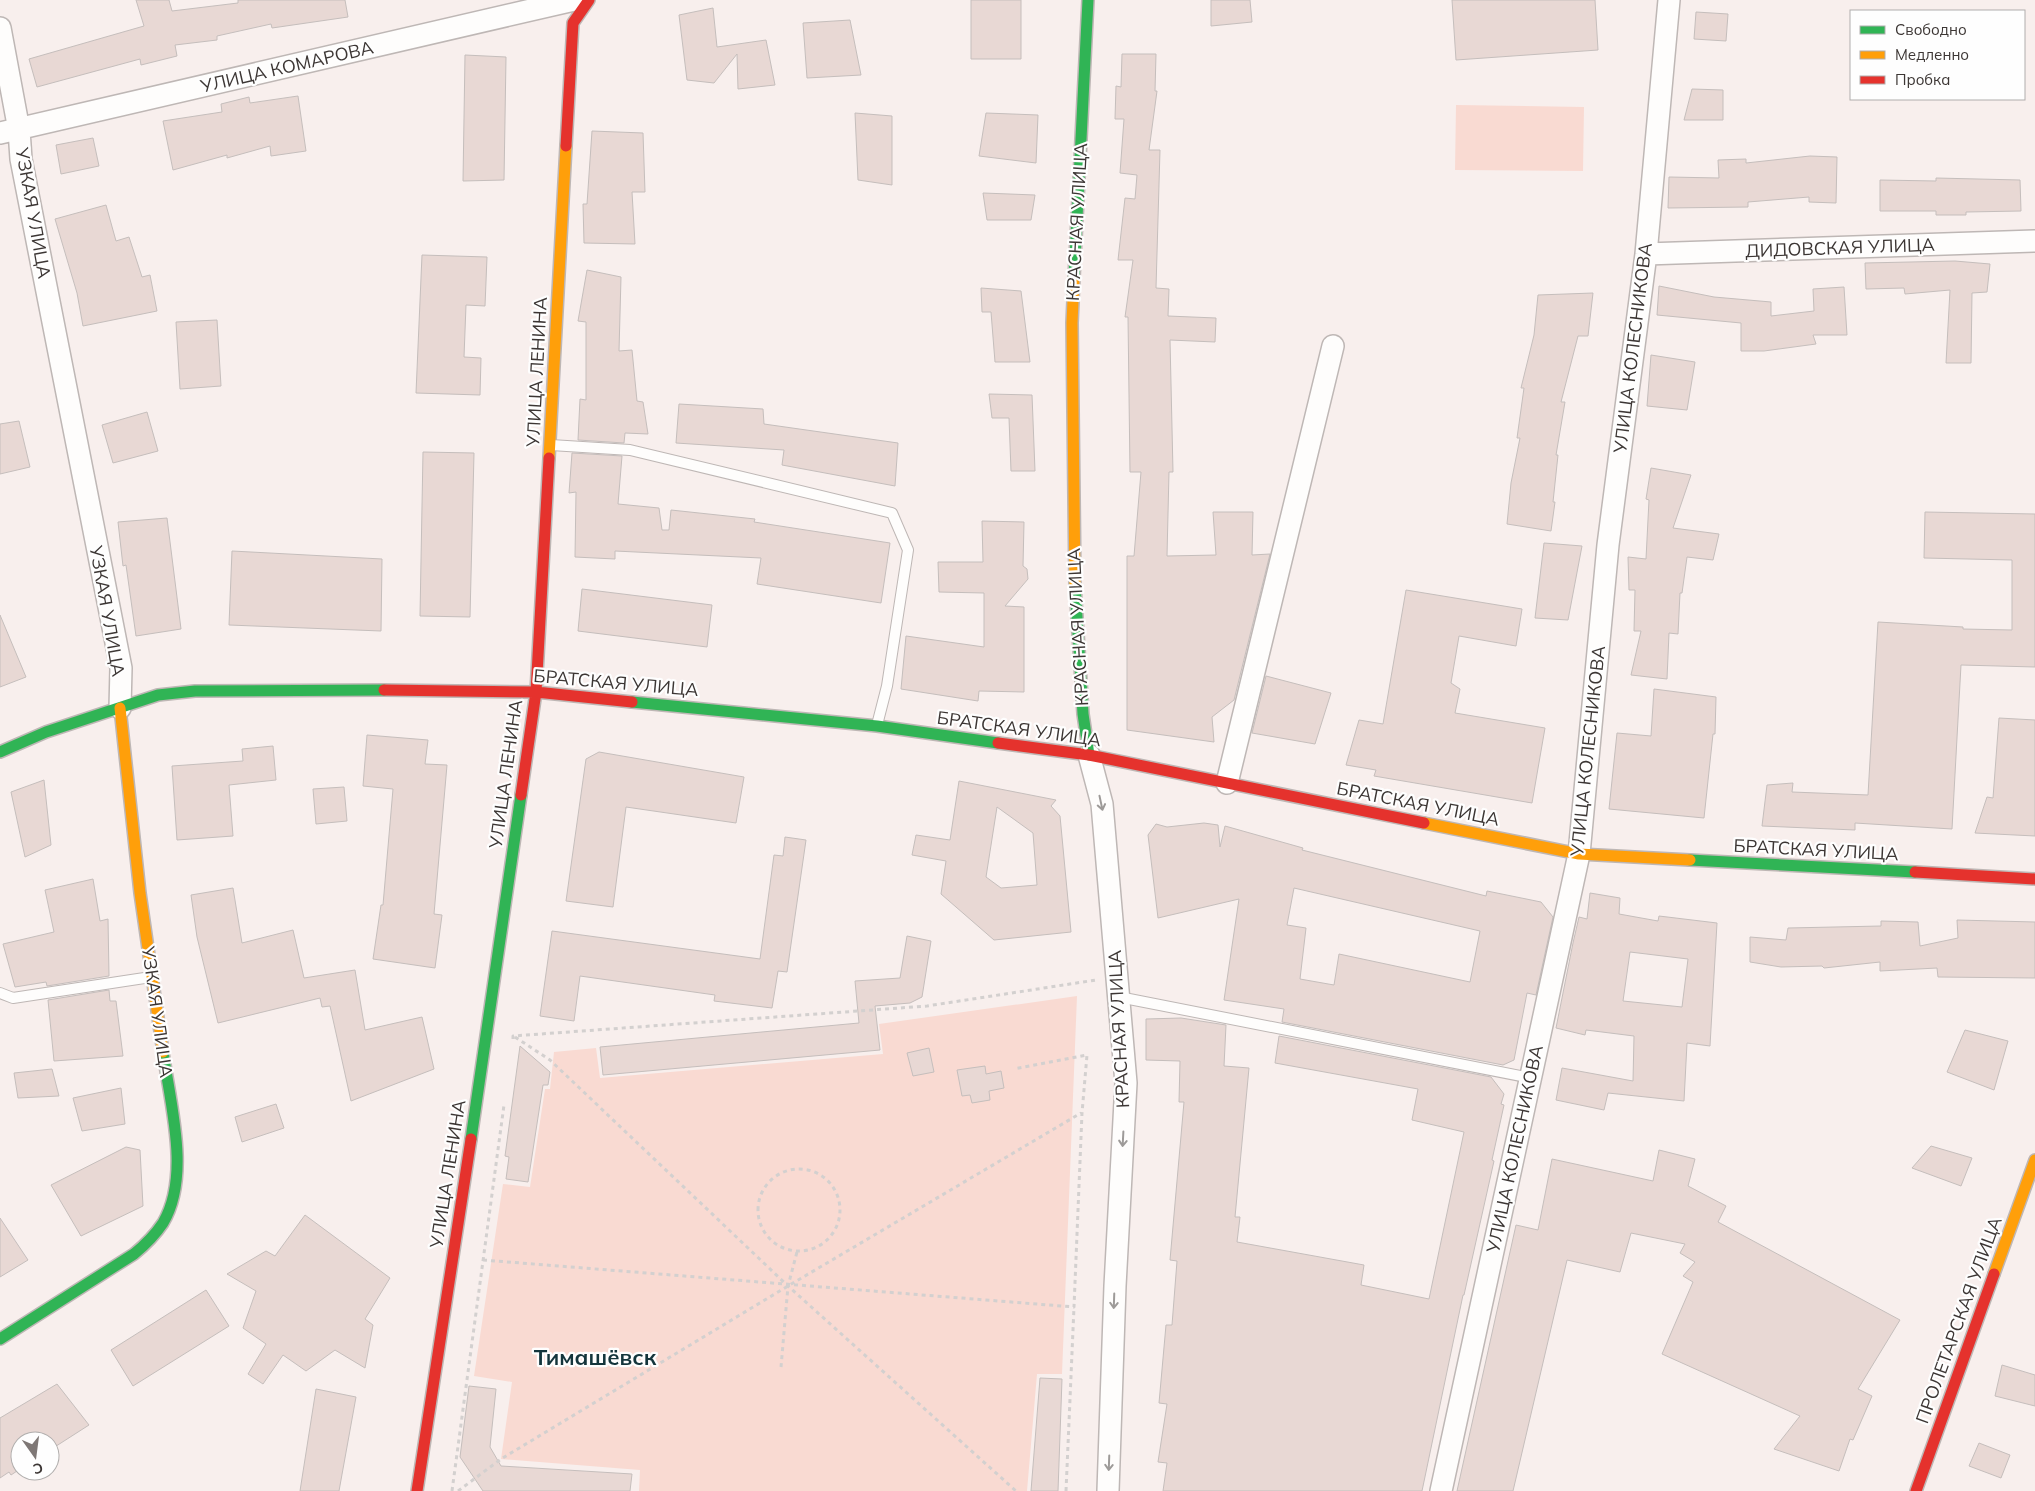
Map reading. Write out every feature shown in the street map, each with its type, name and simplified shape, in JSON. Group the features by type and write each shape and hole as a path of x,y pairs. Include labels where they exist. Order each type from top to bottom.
{"main road":[{"name":"УЛИЦА ЛЕНИНА","path":"417,1491 491,1010 536,692 573,23 589,0"},
{"name":"КРАСНАЯ УЛИЦА","path":"1088,0 1072,323 1074,566 1083,714 1089,755"},
{"name":"БРАТСКАЯ УЛИЦА","path":"0,752 46,732 158,695 195,691 318,689 536,692 877,726 1089,755 1579,854 2035,879"},
{"name":"УЗКАЯ УЛИЦА","path":"0,1339 153,1240 170,1210 176,1189 178,1157 152,977 120,708"},
{"name":"ПРОЛЕТАРСКАЯ УЛИЦА","path":"1916,1491 2035,1160"}],"street":[{"name":"УЛИЦА КОМАРОВА","path":"9,132 574,0"},
{"name":"УЛИЦА КОЛЕСНИКОВА","path":"1441,1491 1579,854 1608,545 1646,254 1669,0"},
{"name":"УЗКАЯ УЛИЦА","path":"0,28 9,132 21,159 121,668 120,708"},
{"name":"ДИДОВСКАЯ УЛИЦА","path":"1646,254 2035,241"},
{"path":"1228,784 1333,346"},
{"name":"КРАСНАЯ УЛИЦА","path":"1089,755 1102,804 1126,1083 1115,1286 1108,1491"}],"lane":[{"path":"551,445 630,450 892,513 908,550 887,686 877,726"},
{"path":"0,993 13,998 152,977"},
{"path":"1118,987 1531,1078"}],"path":[{"path":"513,1036 926,1006 1118,987"},
{"path":"491,1010 513,1036 550,1060 788,1286 1016,1491"},
{"path":"512,1046 513,1036"},
{"path":"1014,1069 1087,1055 1082,1113 1066,1491"},
{"path":"452,1491 504,1102"},
{"path":"458,1491 501,1459 788,1286 1082,1113"},
{"path":"799,1169 813,1172 824,1178 833,1187 839,1199 840,1212 835,1230 822,1244 811,1250 797,1252 783,1248 771,1241 762,1230 758,1216 758,1202 764,1189 773,1178 785,1172 799,1169"},
{"path":"781,1367 788,1286 797,1252"},
{"path":"483,1260 788,1286 1074,1307"}],"shaded area":[{"path":"1456,105 1584,107 1583,171 1455,170"},
{"path":"1077,996 1062,1374 1037,1374 1027,1491 639,1491 640,1470 501,1459 512,1382 474,1376 503,1184 530,1187 545,1089 550,1089 554,1052 596,1048 600,1078 883,1054 879,1024"}],"building":[{"path":"136,0 169,0 172,11 238,3 238,0 345,0 348,17 272,28 271,24 217,36 217,40 175,45 177,56 141,65 140,59 37,87 29,59 144,26"},
{"path":"971,0 1021,0 1021,59 971,59"},
{"path":"1211,0 1250,0 1252,22 1211,26"},
{"path":"1452,0 1595,0 1598,50 1456,60"},
{"path":"713,8 717,47 766,40 775,85 738,89 737,54 714,83 687,80 679,15"},
{"path":"1696,12 1728,14 1726,41 1694,39"},
{"path":"850,20 861,75 807,78 803,23"},
{"path":"1122,54 1156,54 1155,91 1157,91 1149,150 1160,150 1156,288 1169,289 1168,316 1216,318 1215,342 1170,340 1173,472 1169,472 1167,556 1216,555 1213,512 1253,512 1252,555 1270,554 1234,700 1212,717 1214,742 1127,730 1127,556 1134,556 1141,472 1130,472 1128,317 1125,317 1133,260 1118,260 1125,198 1135,199 1137,175 1120,173 1124,119 1115,119 1116,86 1121,87"},
{"path":"465,55 506,57 504,180 463,181"},
{"path":"1692,89 1723,90 1723,120 1684,120"},
{"path":"298,96 306,151 271,156 270,146 227,158 227,155 173,170 163,121 222,112 221,104 249,97 250,103"},
{"path":"855,113 892,116 892,185 858,180"},
{"path":"986,113 1038,115 1036,163 979,156"},
{"path":"592,131 643,133 645,192 632,192 635,244 584,243 583,204 587,204"},
{"path":"93,138 99,166 61,174 56,145"},
{"path":"1810,156 1837,157 1836,203 1809,202 1809,197 1748,202 1748,207 1668,208 1669,177 1719,178 1718,160 1746,159 1746,163"},
{"path":"1936,178 2020,180 2021,211 1966,212 1966,215 1936,215 1936,211 1880,211 1880,180 1936,181"},
{"path":"983,193 1035,195 1031,220 987,220"},
{"path":"106,205 116,241 129,237 142,277 150,275 157,311 83,326 77,293 55,219"},
{"path":"422,255 487,257 485,306 466,305 464,357 481,358 480,395 416,393"},
{"path":"1955,261 1990,264 1987,292 1972,293 1971,363 1946,363 1950,290 1905,294 1904,288 1866,289 1865,263"},
{"path":"587,270 621,277 619,351 632,350 637,401 643,402 648,434 625,433 624,443 578,440 580,399 586,400 586,322 578,321"},
{"path":"1659,286 1714,297 1771,302 1771,316 1814,311 1813,289 1844,287 1847,335 1813,335 1816,344 1764,351 1741,351 1741,323 1657,315"},
{"path":"981,288 1021,291 1030,362 995,362 991,312 982,312"},
{"path":"1593,293 1588,336 1578,336 1561,402 1565,402 1556,455 1558,455 1553,502 1555,502 1551,531 1507,524 1511,483 1520,438 1517,438 1524,388 1521,388 1534,335 1538,295"},
{"path":"217,320 221,386 180,389 176,322"},
{"path":"1651,355 1695,362 1687,410 1647,406"},
{"path":"989,394 1032,395 1035,471 1011,471 1009,418 992,418"},
{"path":"679,404 763,409 764,424 898,443 895,486 782,465 784,450 676,443"},
{"path":"147,412 158,451 113,463 102,425"},
{"path":"19,421 30,467 0,474 0,424"},
{"path":"423,452 474,453 470,617 420,616"},
{"path":"572,453 622,456 618,504 659,508 662,530 669,530 671,510 755,519 754,522 890,543 881,603 757,584 761,558 615,551 615,559 575,557 576,492 569,493"},
{"path":"1651,468 1691,475 1673,528 1719,534 1713,560 1687,557 1682,593 1680,593 1678,634 1669,633 1667,679 1631,675 1641,631 1634,631 1635,590 1629,590 1628,557 1646,559 1649,500 1646,499"},
{"path":"1925,512 2035,514 2035,667 1961,665 1952,829 1855,823 1855,830 1762,826 1767,785 1793,783 1792,792 1868,795 1878,622 1963,627 1963,629 2012,630 2012,560 1924,558"},
{"path":"167,518 181,629 136,636 126,565 123,566 118,522"},
{"path":"982,521 1024,522 1023,566 1027,569 1028,579 1005,606 1024,607 1024,692 979,691 978,701 901,689 906,636 984,647 984,593 939,592 938,562 983,562"},
{"path":"1544,543 1582,546 1568,620 1535,618"},
{"path":"232,551 382,559 381,631 229,625"},
{"path":"582,589 712,605 707,647 578,631"},
{"path":"1406,590 1522,609 1516,646 1459,636 1451,683 1460,689 1455,713 1545,728 1532,803 1374,776 1376,770 1346,765 1359,720 1383,724"},
{"path":"0,615 26,677 0,687"},
{"path":"1266,676 1331,693 1315,744 1252,733"},
{"path":"1654,689 1716,697 1715,734 1713,734 1704,818 1609,809 1617,733 1651,736"},
{"path":"1999,718 2035,720 2035,836 1975,833 1987,797 1993,798"},
{"path":"367,735 428,740 425,764 447,765 434,914 442,915 435,968 373,959 381,905 383,905 393,789 363,786"},
{"path":"273,746 276,780 229,785 233,836 177,840 172,766 243,761 242,749"},
{"path":"599,752 744,777 736,823 626,807 613,907 566,901 586,759"},
{"path":"44,780 51,845 25,857 11,792"},
{"path":"959,781 1056,800 1051,806 1060,816 1071,932 994,940 941,894 946,861 912,855 916,835 950,840","holes":["997,807 1033,833 1037,885 1001,888 986,877"]},
{"path":"344,787 347,821 316,824 313,789"},
{"path":"1204,823 1218,825 1220,847 1225,826 1303,848 1302,850 1486,896 1487,891 1541,902 1553,917 1536,995 1527,993 1514,1060 1503,1065 1282,1022 1284,1009 1224,1000 1239,899 1158,918 1148,835 1156,824 1167,827","holes":["1294,888 1480,931 1470,982 1339,954 1334,985 1300,979 1306,928 1287,925"]},
{"path":"785,837 806,840 787,972 778,971 772,1008 714,1001 715,995 580,976 574,1021 540,1016 552,931 760,959 774,855 783,856"},
{"path":"93,879 100,921 108,919 109,976 47,986 46,982 15,987 3,944 54,932 45,890"},
{"path":"233,888 242,943 293,930 304,978 355,970 365,1030 422,1017 434,1069 351,1101 330,1006 322,1007 320,998 218,1023 197,937 191,895"},
{"path":"1590,893 1620,898 1619,914 1658,921 1659,916 1717,923 1710,1046 1687,1043 1684,1101 1608,1093 1604,1110 1556,1100 1562,1068 1633,1081 1634,1036 1586,1030 1585,1035 1556,1028 1579,917 1587,919","holes":["1630,952 1688,959 1682,1007 1623,1001"]},
{"path":"1957,920 2035,922 2035,978 1938,977 1937,968 1880,971 1880,962 1824,968 1822,966 1781,967 1750,962 1750,937 1786,940 1788,928 1881,926 1881,921 1918,922 1920,946 1958,938"},
{"path":"907,936 931,941 922,997 910,1003 875,1006 880,1050 603,1075 600,1047 859,1023 855,981 900,978"},
{"path":"109,990 110,1001 116,1001 123,1056 54,1061 48,1000"},
{"path":"1181,1018 1226,1025 1224,1066 1249,1068 1235,1217 1240,1217 1237,1242 1364,1265 1361,1285 1429,1299 1464,1132 1412,1120 1418,1089 1275,1063 1279,1036 1491,1077 1504,1094 1501,1104 1504,1105 1492,1160 1494,1161 1463,1295 1422,1491 1163,1491 1167,1463 1158,1462 1167,1404 1159,1403 1166,1325 1172,1325 1177,1261 1170,1260 1184,1102 1179,1102 1180,1061 1146,1060 1146,1019"},
{"path":"1965,1030 2008,1041 1994,1090 1947,1072"},
{"path":"520,1046 550,1072 548,1085 543,1085 528,1182 506,1179 509,1157 505,1156"},
{"path":"929,1048 934,1072 913,1076 907,1053"},
{"path":"985,1066 986,1074 1001,1071 1004,1088 989,1091 990,1100 972,1103 970,1095 962,1096 957,1070"},
{"path":"52,1069 59,1096 18,1098 14,1073"},
{"path":"121,1088 125,1124 82,1131 73,1098"},
{"path":"276,1104 284,1128 242,1142 235,1117"},
{"path":"1931,1146 1972,1158 1961,1186 1912,1168"},
{"path":"126,1147 140,1150 143,1206 81,1236 51,1185"},
{"path":"1659,1150 1695,1159 1688,1186 1726,1206 1718,1222 1900,1320 1858,1389 1872,1396 1853,1440 1850,1439 1839,1471 1774,1449 1800,1416 1662,1354 1693,1282 1683,1276 1695,1262 1680,1253 1685,1244 1631,1233 1620,1272 1567,1260 1513,1491 1457,1491 1516,1225 1538,1230 1552,1159 1653,1181"},
{"path":"305,1215 390,1278 365,1319 373,1325 365,1368 335,1350 306,1371 283,1355 263,1384 248,1374 266,1344 243,1328 256,1291 227,1274 266,1251 275,1256"},
{"path":"0,1218 28,1260 0,1277"},
{"path":"206,1290 229,1326 133,1386 111,1350"},
{"path":"2002,1365 2035,1375 2035,1406 1995,1396"},
{"path":"1040,1378 1062,1379 1058,1491 1031,1491"},
{"path":"57,1384 89,1425 60,1444 60,1431 10,1431 10,1474 9,1472 0,1478 0,1418"},
{"path":"469,1386 496,1389 490,1447 501,1466 632,1474 630,1491 483,1491 460,1457"},
{"path":"316,1389 356,1397 339,1491 300,1491"},
{"path":"1979,1443 2010,1455 2001,1478 1969,1466"}],"traffic: fast":[{"path":"1074,278 1088,0"},
{"path":"1075,585 1083,714 1089,755"},
{"path":"0,752 46,732 158,695 195,691 384,690"},
{"path":"632,702 877,726 998,743"},
{"path":"471,1139 521,795"},
{"path":"1690,860 1915,872"},
{"path":"0,1339 134,1254 150,1240 163,1223 171,1204 176,1184 177,1162 176,1139 163,1052"}],"traffic: slow":[{"path":"549,458 566,146"},
{"path":"1074,278 1072,323 1075,585"},
{"path":"120,708 140,893 163,1052"},
{"path":"1424,823 1579,854 1690,860"},
{"path":"1994,1274 2035,1160"}],"traffic: jam":[{"path":"566,146 573,23 589,0"},
{"path":"521,795 536,692 549,458"},
{"path":"384,690 536,692 632,702"},
{"path":"998,743 1089,755 1424,823"},
{"path":"1915,872 2035,879"},
{"path":"417,1491 471,1139"},
{"path":"1916,1491 1994,1274"}],"district":[{"name":"Тимашёвск","path":"595,1357"}]}
